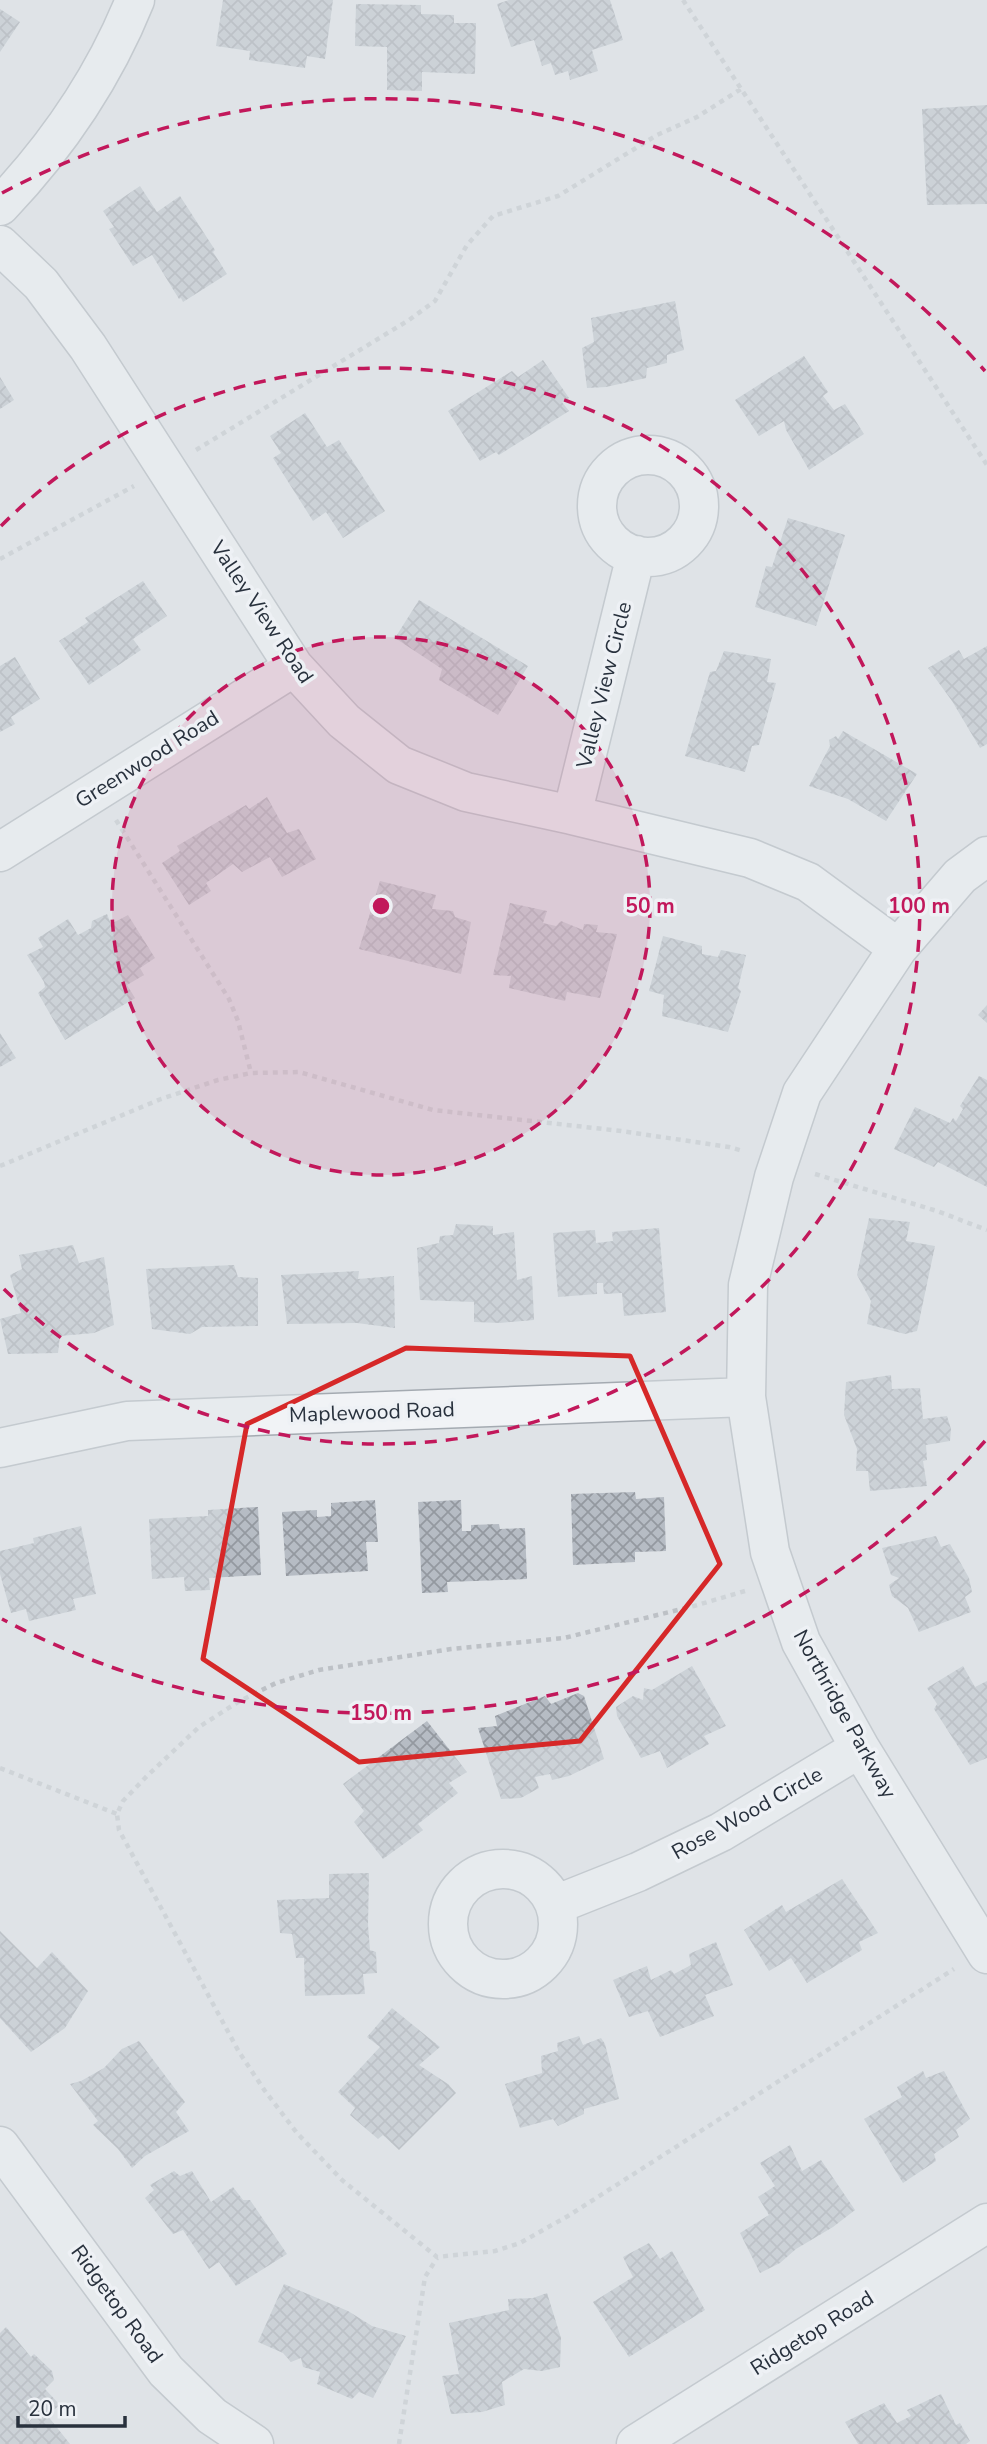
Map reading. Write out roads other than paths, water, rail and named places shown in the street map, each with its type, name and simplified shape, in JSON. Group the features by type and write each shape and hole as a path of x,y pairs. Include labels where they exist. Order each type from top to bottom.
{"street":[{"path":"0,206 32,172 75,114 120,37 135,0"},
{"name":"Valley View Road","path":"0,245 41,284 88,347 294,667 344,721 399,765 466,792 750,858 808,882 898,948"},
{"name":"Valley View Circle","path":"572,815 636,555"},
{"name":"Greenwood Road","path":"0,852 294,667"},
{"name":"Northridge Parkway","path":"986,1952 860,1748 801,1642 771,1552 746,1397 748,1285 779,1162 802,1093 898,948 960,876 987,856"},
{"name":"Maplewood Road","path":"0,1448 127,1422 746,1397"},
{"name":"Rose Wood Circle","path":"555,1905 638,1872 721,1832 860,1748"},
{"name":"Ridgetop Road","path":"6,2164 166,2371 212,2416 254,2444"},
{"name":"Ridgetop Road","path":"636,2444 987,2223"}]}
